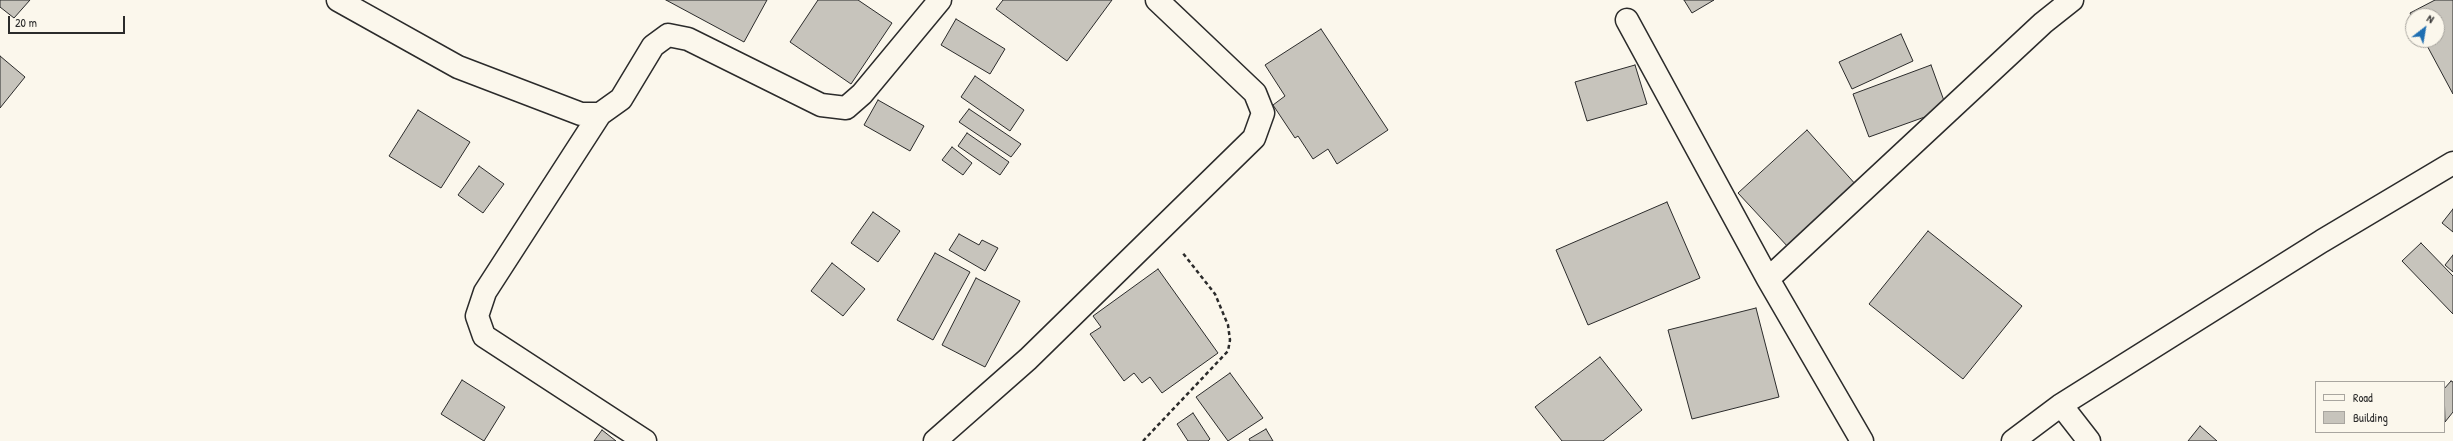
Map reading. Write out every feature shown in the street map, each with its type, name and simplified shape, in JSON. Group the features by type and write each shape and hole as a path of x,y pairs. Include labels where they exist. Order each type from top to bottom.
{"street":[{"path":"338,0 458,67 581,114 600,114"},
{"path":"646,441 484,336 477,316 485,292 600,114 621,99 653,46 668,34 688,39 821,105 846,108 862,94 940,0"},
{"path":"935,441 1028,359 1254,138 1263,113 1256,93 1157,0"},
{"path":"1768,279 2037,28 2072,0"},
{"path":"1626,20 1768,279 1862,441"},
{"path":"2013,441 2034,423 2060,405 2322,241 2453,163"},
{"path":"2060,405 2089,441"}],"path":[{"path":"1143,441 1228,351 1230,340 1228,325 1215,294 1162,228"}],"building":[{"path":"0,0 30,0 14,18 0,7"},
{"path":"666,0 767,0 744,42"},
{"path":"818,0 858,0 892,23 851,84 790,42"},
{"path":"1003,0 1112,0 1067,61 996,9"},
{"path":"1684,0 1714,0 1692,13"},
{"path":"2435,0 2453,0 2453,94 2428,48 2445,48 2445,8 2420,8"},
{"path":"956,19 1005,49 990,74 941,45"},
{"path":"1321,29 1388,130 1337,164 1328,149 1313,159 1298,136 1295,138 1273,105 1285,96 1265,65"},
{"path":"1901,34 1913,61 1852,89 1839,62"},
{"path":"0,56 25,77 0,108"},
{"path":"1635,65 1647,104 1587,121 1575,82"},
{"path":"1931,65 1947,109 1869,137 1853,94"},
{"path":"975,76 1024,110 1010,131 961,97"},
{"path":"878,100 924,126 910,151 864,125"},
{"path":"969,109 1021,144 1011,157 959,122"},
{"path":"418,110 470,142 441,188 389,156"},
{"path":"1807,130 1857,186 1789,248 1738,193"},
{"path":"967,133 1009,162 1000,175 958,146"},
{"path":"952,147 972,163 963,175 942,160"},
{"path":"479,166 504,184 483,213 458,195"},
{"path":"1667,202 1700,278 1588,325 1556,250"},
{"path":"2453,209 2453,232 2442,223"},
{"path":"873,212 900,231 878,262 851,243"},
{"path":"1928,231 2022,306 1963,379 1869,304"},
{"path":"959,234 979,245 982,240 998,248 985,271 949,250"},
{"path":"2421,243 2453,276 2453,314 2402,261"},
{"path":"935,253 970,272 933,340 897,320"},
{"path":"2453,255 2453,272 2445,265"},
{"path":"832,263 865,289 843,316 811,291"},
{"path":"1158,269 1218,353 1162,393 1150,377 1142,383 1134,373 1124,381 1090,334 1101,327 1093,316"},
{"path":"976,278 1020,301 985,367 942,345"},
{"path":"1756,308 1779,397 1692,419 1668,330"},
{"path":"1600,357 1642,410 1603,441 1562,441 1535,407"},
{"path":"1230,373 1263,418 1228,441 1196,397"},
{"path":"462,380 505,407 484,441 441,414"},
{"path":"2451,381 2453,382 2453,412 2445,422 2445,388"},
{"path":"1193,413 1210,439 1208,441 1188,441 1177,424"},
{"path":"2200,426 2217,441 2188,441"},
{"path":"1266,429 1273,441 1250,441 1249,439"},
{"path":"602,430 616,441 594,441"}]}
